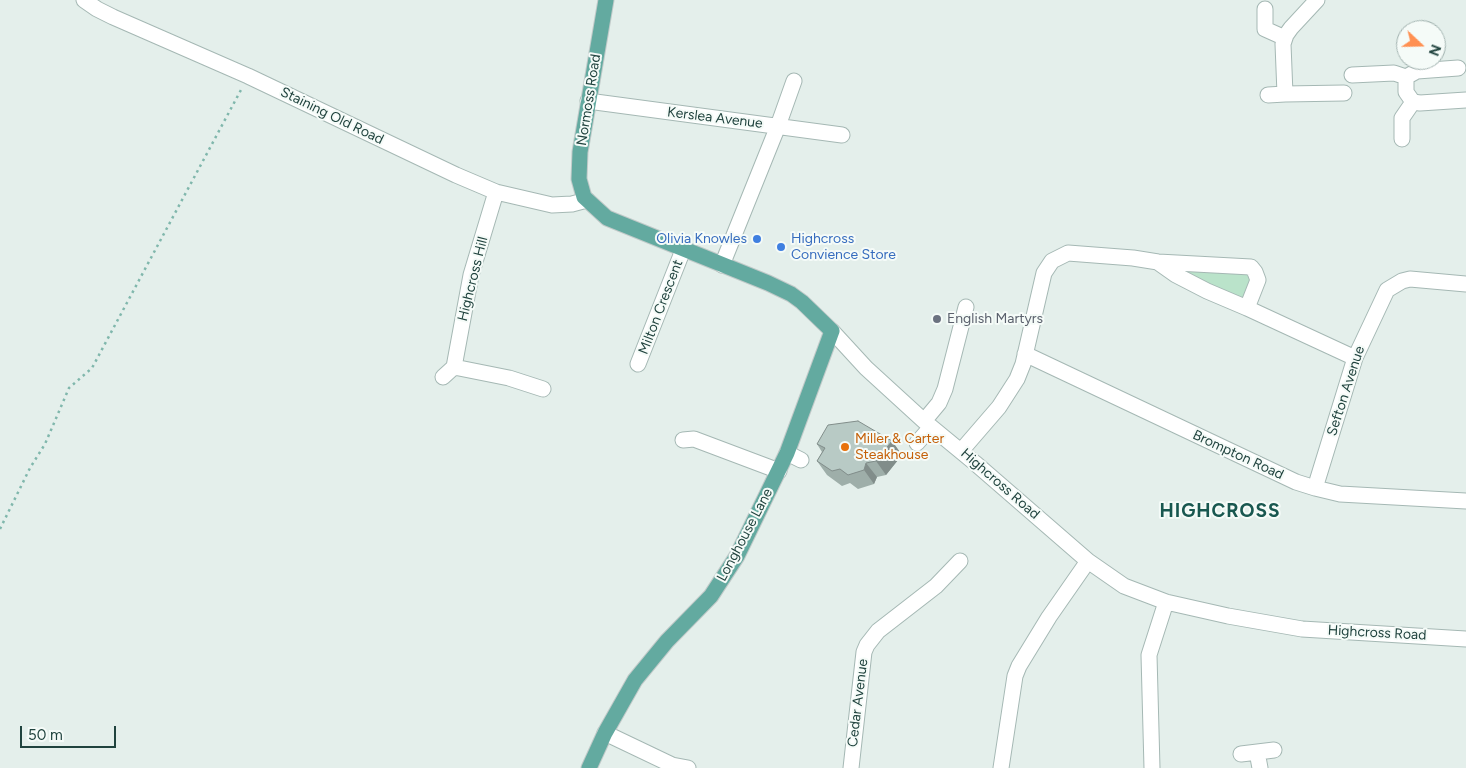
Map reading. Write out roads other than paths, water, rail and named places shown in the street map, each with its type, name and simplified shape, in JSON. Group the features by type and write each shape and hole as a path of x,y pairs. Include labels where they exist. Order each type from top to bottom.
{"main road":[{"name":"Normoss Road","path":"587,200 584,197 579,167 588,101 606,0"},
{"name":"Highcross Road","path":"587,200 607,218 791,294 832,331"},
{"name":"Longhouse Lane","path":"589,768 605,733 635,680 654,656 710,596 726,575 779,471 832,331"}],"street":[{"name":"Staining Old Road","path":"84,0 113,17 248,76 456,175 496,192 552,205 572,204 587,200"},
{"path":"1286,94 1283,44 1291,28 1317,0"},
{"path":"1264,9 1265,29 1285,38"},
{"path":"1352,75 1394,73 1406,77 1417,71 1458,68"},
{"path":"1406,77 1406,92 1413,102 1466,100"},
{"path":"722,265 794,81"},
{"path":"1268,95 1344,93"},
{"name":"Kerslea Avenue","path":"588,101 842,135"},
{"path":"1402,139 1402,118 1413,102"},
{"name":"Highcross Hill","path":"496,192 471,275 448,372 509,378 542,389"},
{"name":"Milton Crescent","path":"638,364 683,250"},
{"path":"961,451 1007,397 1017,379 1025,354 1044,273 1052,260 1068,253 1158,262 1251,267 1258,280 1247,308"},
{"path":"1158,262 1176,275 1207,291 1355,358"},
{"name":"Sefton Avenue","path":"1315,488 1355,358 1387,290 1394,284 1410,279 1466,284"},
{"path":"917,443 945,388 966,307"},
{"name":"Highcross Road","path":"832,331 866,368 928,424 1088,561 1124,586 1166,602 1228,616 1302,629 1466,639"},
{"name":"Brompton Road","path":"1025,354 1296,482 1340,494 1466,501"},
{"path":"682,440 694,439 779,471"},
{"path":"787,452 801,460"},
{"name":"Cedar Avenue","path":"851,768 864,652 867,645 878,630 936,586 960,561"},
{"path":"1001,768 1015,676 1019,666 1049,617 1088,561"},
{"path":"1152,768 1149,654 1166,602"},
{"path":"605,733 672,765 688,768"},
{"path":"1242,754 1274,750"},
{"path":"1257,752 1260,768"}],"place":[{"name":"Olivia Knowles","path":"757,239"},
{"name":"Highcross Convience Store","path":"781,247"},
{"name":"English Martyrs","path":"937,319"},
{"name":"Miller & Carter Steakhouse","path":"845,447"}],"district":[{"name":"HIGHCROSS","path":"1220,511"}]}
